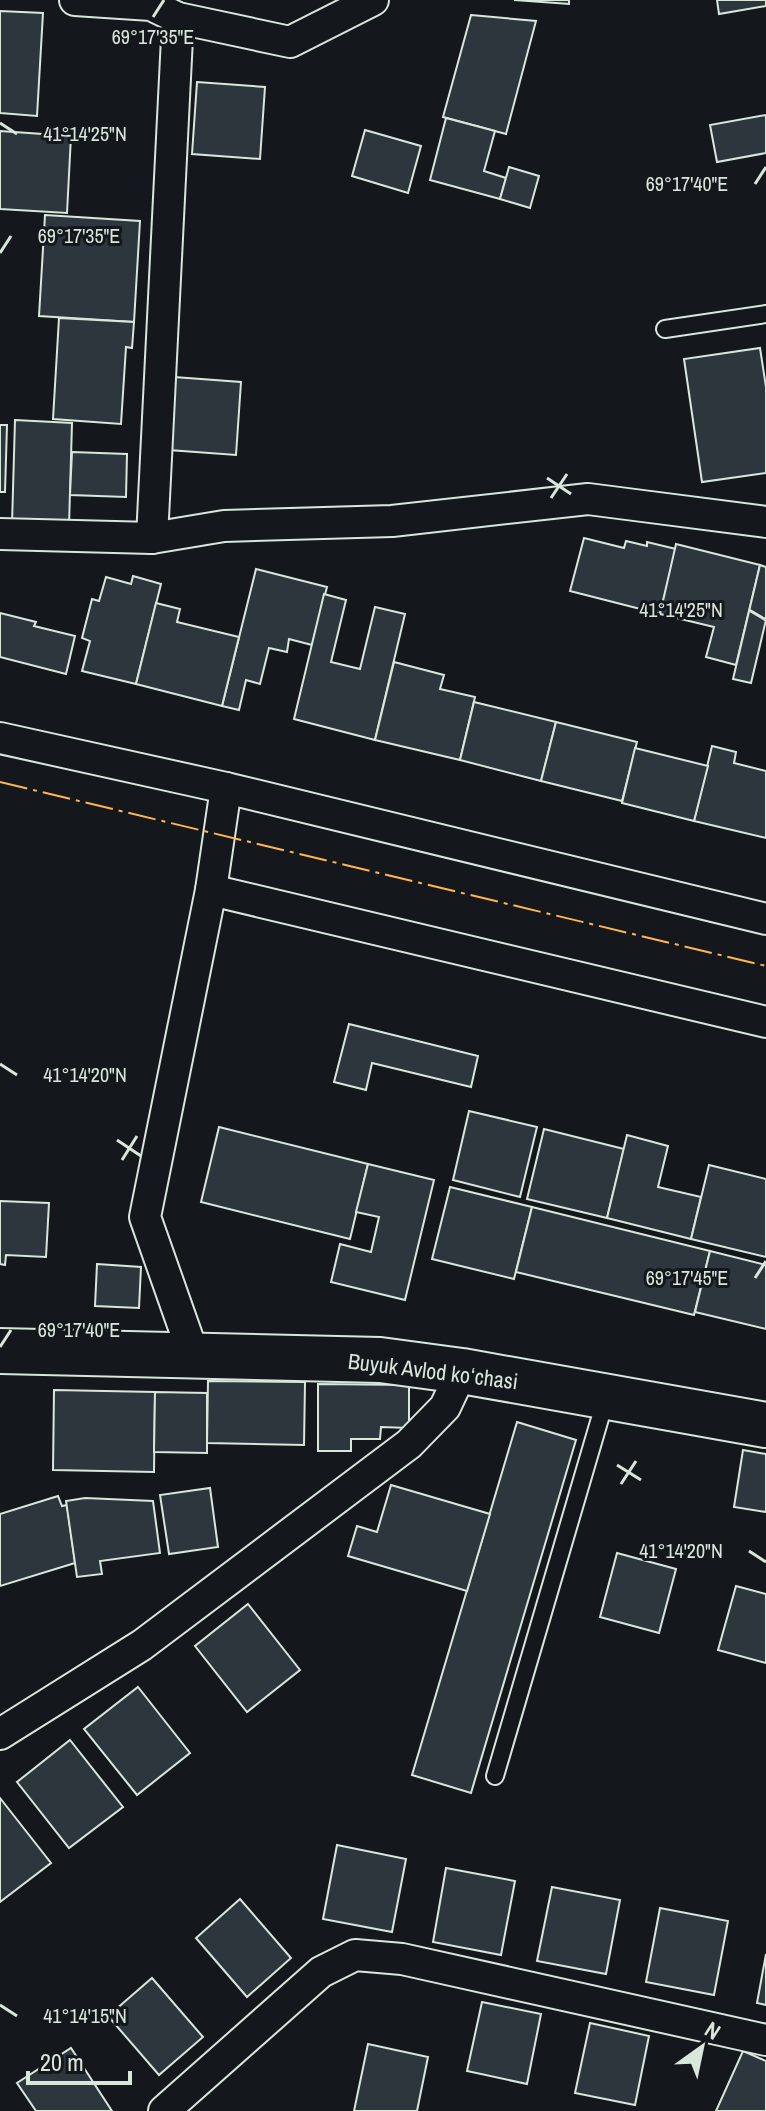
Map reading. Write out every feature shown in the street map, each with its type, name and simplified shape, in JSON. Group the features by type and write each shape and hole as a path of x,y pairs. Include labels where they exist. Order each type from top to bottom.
{"street":[{"path":"75,0 151,5 178,18 290,42 373,0"},
{"path":"152,538 178,18"},
{"path":"0,534 152,538 224,526 392,521 588,499 766,522"},
{"path":"0,738 226,788 766,919"},
{"path":"194,1356 145,1217 211,890 226,788"},
{"path":"211,890 766,1022"},
{"name":"Buyuk Avlod koʻchasi","path":"0,1351 380,1360 462,1371 766,1425"},
{"path":"0,1734 142,1645 409,1444 445,1407 462,1371"},
{"path":"164,2111 321,1972 355,1955 402,1959 766,2040"}],"lane":[{"path":"665,329 766,314"},
{"path":"495,1776 607,1397"}],"building":[{"path":"514,0 569,0 569,4"},
{"path":"717,0 766,0 766,6 719,14"},
{"path":"0,11 43,13 37,116 0,113"},
{"path":"471,15 536,21 506,134 443,117"},
{"path":"197,82 265,87 260,159 192,154"},
{"path":"766,115 766,153 717,162 710,125"},
{"path":"446,118 495,131 484,171 506,178 500,199 430,180"},
{"path":"365,130 421,146 408,193 352,176"},
{"path":"0,131 71,136 67,213 0,209"},
{"path":"509,167 539,176 530,208 500,199"},
{"path":"45,215 140,221 134,322 39,316"},
{"path":"59,318 134,322 132,348 126,347 121,424 53,419"},
{"path":"760,348 766,387 766,473 702,482 684,359"},
{"path":"174,377 241,382 236,455 169,450"},
{"path":"15,420 72,423 69,526 12,524"},
{"path":"0,425 7,425 5,492 0,492"},
{"path":"72,452 127,454 126,497 70,495"},
{"path":"584,538 624,548 626,541 676,549 660,614 570,591"},
{"path":"676,544 760,565 736,665 706,657 714,627 660,614"},
{"path":"760,565 766,567 766,620 751,683 733,679"},
{"path":"256,569 327,587 312,645 289,639 287,652 269,648 260,684 246,680 239,710 222,706"},
{"path":"133,576 161,584 136,684 82,671 90,641 82,638 92,599 99,601 106,577 131,584"},
{"path":"324,594 346,600 331,662 360,669 375,607 405,614 375,740 294,719"},
{"path":"156,603 180,609 177,622 239,637 222,706 136,684"},
{"path":"0,613 36,622 34,626 75,636 66,674 0,657"},
{"path":"394,662 444,675 440,689 475,697 460,760 375,740"},
{"path":"474,702 556,722 541,781 460,760"},
{"path":"556,722 637,742 622,801 541,781"},
{"path":"712,746 736,752 734,763 766,771 766,838 694,821"},
{"path":"635,748 708,766 694,821 622,803"},
{"path":"349,1024 478,1056 471,1087 372,1063 366,1090 334,1082"},
{"path":"469,1111 537,1127 520,1197 453,1180"},
{"path":"219,1127 368,1164 350,1239 201,1202"},
{"path":"544,1129 624,1149 607,1218 527,1199"},
{"path":"627,1135 668,1146 658,1187 701,1197 691,1239 607,1218"},
{"path":"368,1164 434,1180 405,1300 331,1282 340,1244 371,1252 379,1217 356,1212"},
{"path":"709,1165 766,1179 766,1257 691,1239"},
{"path":"450,1187 532,1207 514,1279 432,1259"},
{"path":"0,1201 49,1203 46,1257 6,1255 5,1265 0,1264"},
{"path":"532,1207 710,1251 694,1315 516,1272"},
{"path":"710,1251 766,1265 766,1329 695,1312"},
{"path":"97,1264 141,1267 139,1308 95,1306"},
{"path":"208,1381 305,1382 304,1445 207,1443"},
{"path":"318,1384 409,1385 409,1428 381,1427 380,1439 351,1439 351,1451 318,1451"},
{"path":"54,1390 155,1392 154,1472 53,1470"},
{"path":"155,1392 207,1393 207,1453 154,1452"},
{"path":"517,1422 576,1440 471,1793 412,1775"},
{"path":"743,1450 766,1454 766,1512 734,1507"},
{"path":"391,1485 490,1514 467,1591 348,1556 357,1526 377,1532"},
{"path":"210,1488 218,1547 169,1554 160,1495"},
{"path":"58,1496 62,1506 67,1505 75,1563 0,1586 0,1514"},
{"path":"85,1498 153,1501 160,1553 100,1561 102,1574 77,1577 66,1501"},
{"path":"617,1553 676,1569 659,1633 600,1617"},
{"path":"736,1586 766,1594 766,1663 718,1650"},
{"path":"248,1604 300,1670 247,1712 195,1646"},
{"path":"138,1687 190,1753 137,1795 84,1729"},
{"path":"70,1740 123,1807 69,1848 17,1782"},
{"path":"0,1798 51,1863 0,1902"},
{"path":"337,1845 406,1859 392,1932 323,1919"},
{"path":"446,1868 515,1881 501,1955 433,1942"},
{"path":"552,1887 620,1900 606,1974 537,1961"},
{"path":"240,1899 291,1958 247,1997 196,1938"},
{"path":"660,1908 728,1921 714,1995 646,1982"},
{"path":"766,1954 766,2005 757,2003"},
{"path":"152,1978 203,2037 159,2075 108,2016"},
{"path":"482,2002 541,2014 527,2084 467,2071"},
{"path":"590,2023 649,2036 635,2105 575,2093"},
{"path":"368,2044 428,2057 417,2111 354,2111"},
{"path":"71,2048 112,2111 36,2111 17,2083"},
{"path":"743,2051 766,2061 766,2111 716,2111"}],"power":[{"path":"0,782 766,966"}]}
